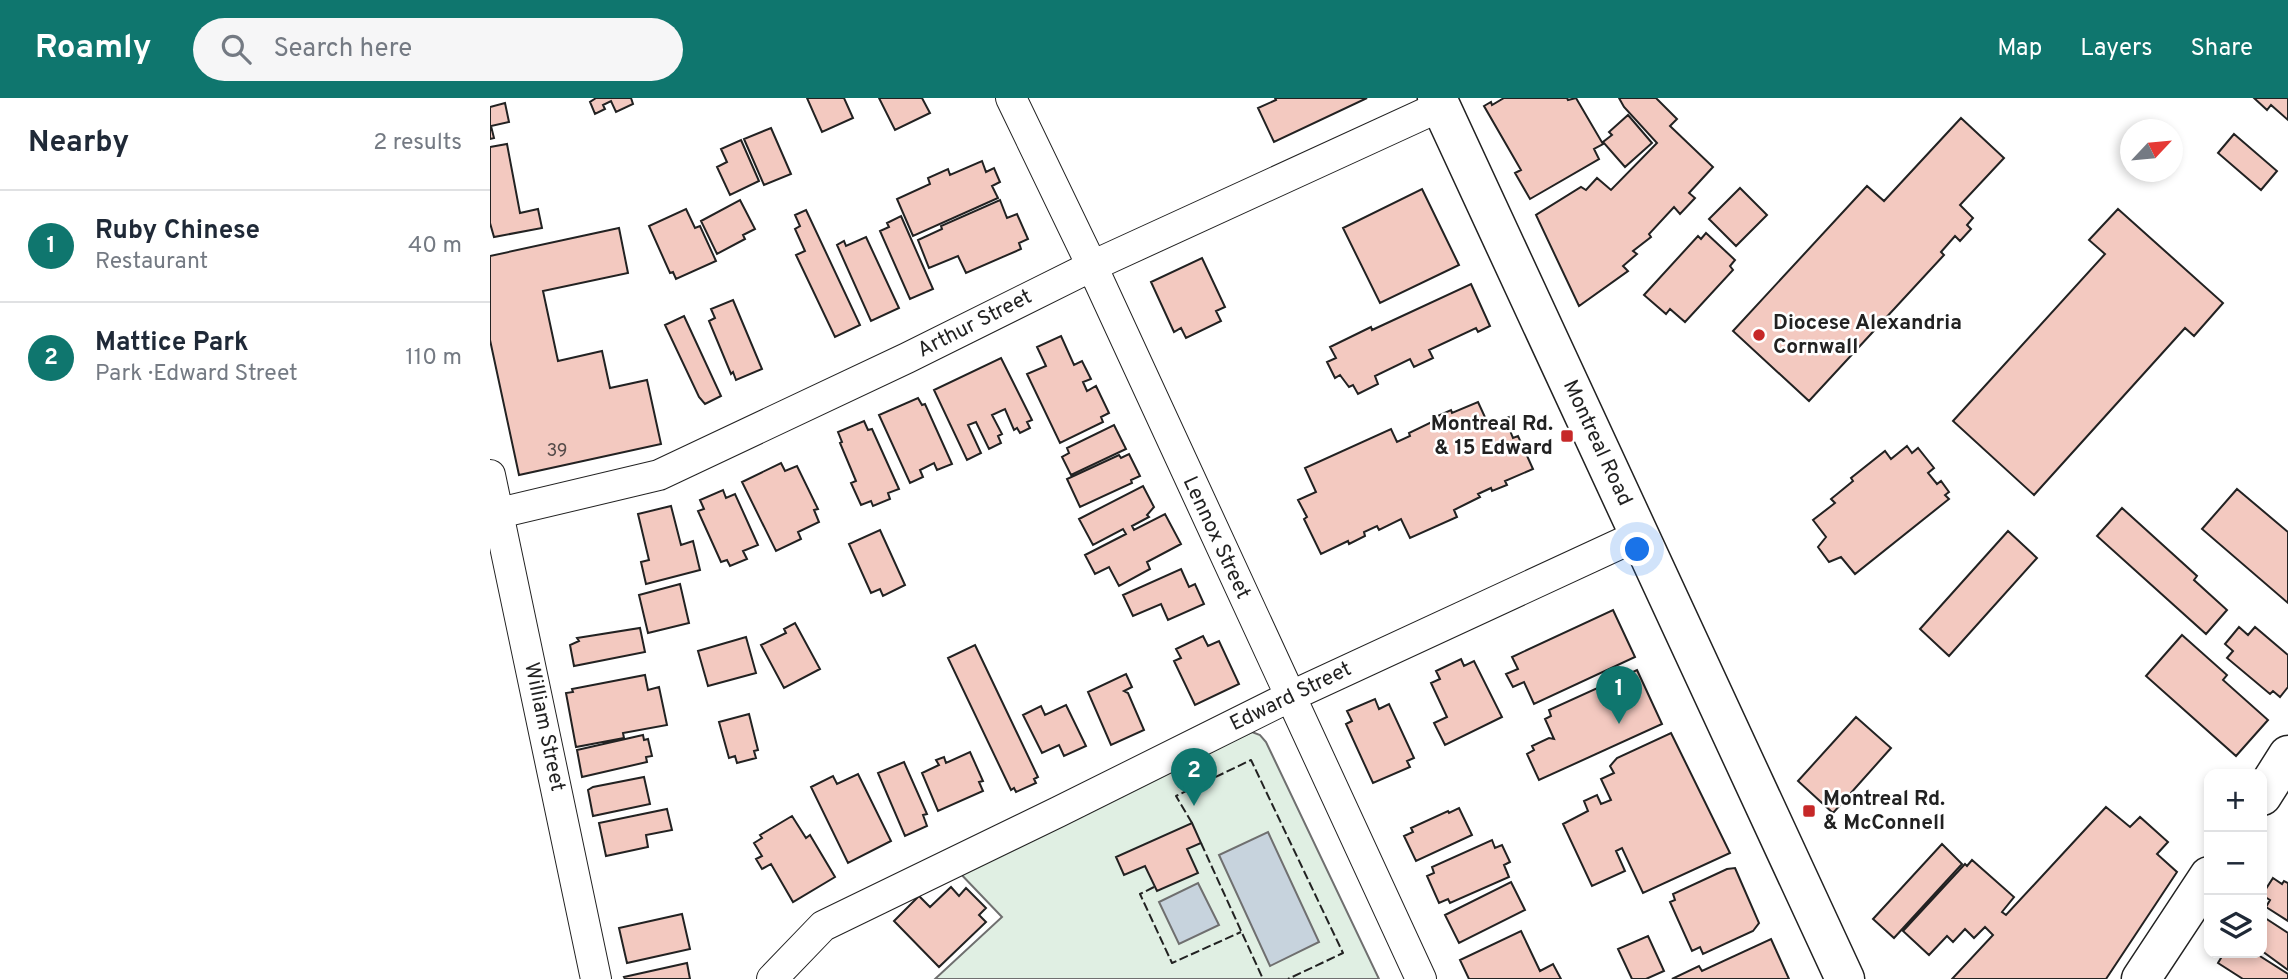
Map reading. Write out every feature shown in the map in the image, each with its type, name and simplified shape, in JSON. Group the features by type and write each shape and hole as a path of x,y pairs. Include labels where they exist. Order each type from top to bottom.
{"main road":[{"name":"Montreal Road","path":"1439,102 1845,979"},
{"path":"2267,788 2288,755"},
{"path":"2141,979 2204,884"}],"street":[{"name":"Lennox Street","path":"1011,98 1421,979"},
{"name":"Arthur Street","path":"499,513 659,475 907,358 1091,266 1439,102"},
{"name":"William Street","path":"490,475 596,979"},
{"name":"Edward Street","path":"772,979 822,926 1058,813 1289,697 1639,535"}],"green space":[{"path":"1252,732 1260,735 1266,742 1379,979 935,979 1002,917 956,869"}],"shaded area":[{"path":"1268,832 1319,942 1270,966 1219,855"},
{"path":"1198,883 1219,925 1179,944 1159,902"}],"building":[{"path":"596,98 631,98 633,104 616,112 611,101 603,105 605,109 595,114 590,102"},
{"path":"807,98 844,98 853,118 822,132"},
{"path":"879,98 922,98 930,113 895,130"},
{"path":"1275,98 1367,98 1274,142 1258,108 1276,100"},
{"path":"1504,98 1576,98 1603,144 1594,149 1599,159 1530,199 1515,173 1521,170 1484,106"},
{"path":"1619,98 1656,98 1677,119 1670,126 1713,167 1689,193 1695,198 1680,214 1674,207 1649,234 1651,237 1633,251 1637,254 1623,266 1628,271 1579,306 1536,215 1581,187 1586,190 1597,178 1611,190 1657,143"},
{"path":"2254,98 2288,98 2288,120 2271,105 2267,110"},
{"path":"505,103 509,122 491,126 494,138 490,139 490,107"},
{"path":"1628,115 1652,143 1625,167 1603,142 1612,135 1609,132"},
{"path":"1961,118 2004,158 1960,205 1973,218 1967,225 1971,229 1960,241 1955,236 1941,252 1944,255 1809,401 1733,331 1867,186 1884,201"},
{"path":"771,128 791,174 764,185 744,139"},
{"path":"2234,134 2277,171 2261,190 2218,153"},
{"path":"741,140 759,181 730,195 717,167 727,162 721,149"},
{"path":"507,144 520,213 538,209 542,228 494,237 490,223 490,147"},
{"path":"982,161 986,172 994,168 1000,182 992,186 998,198 913,236 897,199 930,184 928,178 948,169 950,175"},
{"path":"1740,188 1767,215 1736,246 1709,219"},
{"path":"1422,189 1459,265 1380,303 1343,228"},
{"path":"740,200 755,229 743,235 745,239 717,254 701,221"},
{"path":"1000,200 1007,218 1017,214 1028,239 1019,243 1021,249 966,273 958,256 929,268 918,240 942,229 941,226"},
{"path":"686,209 695,228 700,226 716,261 676,279 673,272 670,273 649,226"},
{"path":"2118,209 2223,303 2194,336 2185,328 2034,495 1953,421 2105,254 2089,240"},
{"path":"806,210 860,325 835,337 796,255 805,251 795,229 800,226 795,215"},
{"path":"901,216 933,289 910,299 880,231 889,227 887,223"},
{"path":"619,228 628,273 543,291 558,361 602,351 610,388 647,380 661,444 519,475 490,340 490,256"},
{"path":"1706,233 1735,260 1730,266 1733,270 1685,322 1670,309 1666,314 1644,295 1698,236 1701,239"},
{"path":"866,237 899,308 871,321 837,245 844,241 846,246"},
{"path":"1202,258 1225,307 1216,311 1221,321 1186,338 1181,328 1174,332 1151,282"},
{"path":"1471,284 1490,326 1478,332 1476,328 1429,350 1433,358 1414,367 1410,359 1375,376 1378,384 1358,394 1353,385 1349,387 1340,375 1335,378 1327,362 1336,358 1330,347"},
{"path":"733,300 762,369 736,380 709,321 715,318 711,309"},
{"path":"684,316 721,396 705,404 699,397 665,325"},
{"path":"1061,336 1074,365 1082,361 1091,379 1083,382 1087,391 1096,386 1109,413 1101,417 1103,422 1060,443 1027,374 1046,366 1037,347"},
{"path":"1001,358 1032,420 1027,422 1030,428 1020,433 1017,428 1014,430 1005,409 992,415 1002,434 998,436 1001,443 989,449 976,422 968,425 981,453 967,460 934,390"},
{"path":"918,398 922,405 925,404 952,464 937,470 934,463 920,470 923,477 910,483 879,415"},
{"path":"1478,402 1489,426 1509,417 1513,426 1509,428 1513,438 1518,436 1533,469 1505,481 1507,485 1478,494 1480,497 1454,510 1457,517 1410,538 1401,519 1379,530 1377,526 1349,544 1348,541 1321,554 1298,500 1316,492 1305,468 1391,429 1397,442 1434,421 1433,418"},
{"path":"864,421 868,430 872,429 899,489 888,493 890,499 873,506 871,501 861,505 851,483 856,481 838,432"},
{"path":"1114,425 1126,449 1071,475 1062,457 1069,453 1067,448"},
{"path":"1907,446 1912,453 1918,448 1934,468 1928,473 1937,484 1941,481 1949,492 1945,495 1949,499 1855,574 1841,557 1829,562 1818,547 1826,537 1813,520 1835,503 1831,499 1853,481 1851,478 1885,451 1891,459"},
{"path":"1129,454 1140,476 1131,480 1132,483 1080,507 1067,479 1119,455 1121,458"},
{"path":"781,463 785,471 797,466 818,509 814,510 819,522 798,532 801,539 776,551 742,482"},
{"path":"1143,486 1154,507 1147,515 1149,517 1132,526 1134,530 1165,514 1181,544 1147,562 1150,569 1119,586 1109,567 1095,574 1085,555 1126,534 1123,529 1093,545 1079,519"},
{"path":"2237,489 2288,532 2288,603 2202,529"},
{"path":"723,490 726,498 735,494 758,545 743,551 747,559 730,566 727,560 721,562 698,511 704,509 700,500"},
{"path":"671,506 681,545 693,541 700,570 646,584 641,562 649,560 638,514"},
{"path":"2122,508 2197,576 2194,580 2227,610 2206,634 2097,536"},
{"path":"880,530 905,585 883,596 880,589 871,593 849,544"},
{"path":"2008,531 2037,558 1949,656 1920,629"},
{"path":"1181,569 1189,587 1195,584 1204,604 1168,620 1161,604 1133,616 1123,595"},
{"path":"680,584 689,623 648,633 639,595"},
{"path":"1613,610 1635,657 1534,704 1524,682 1513,687 1506,674 1518,669 1512,657"},
{"path":"795,623 820,669 784,688 761,645 786,633 784,629"},
{"path":"2239,627 2248,635 2255,627 2288,655 2288,687 2280,697 2273,691 2270,694 2227,658 2233,651 2225,644"},
{"path":"640,628 645,652 574,666 570,645 579,641 577,638"},
{"path":"2182,635 2227,675 2223,680 2268,720 2236,756 2146,676"},
{"path":"1203,636 1208,646 1219,641 1239,684 1195,705 1174,661 1181,658 1176,649"},
{"path":"746,637 756,673 708,686 698,651"},
{"path":"975,645 1038,777 1034,779 1036,783 1016,792 1014,788 1011,790 948,658"},
{"path":"1461,659 1464,666 1474,661 1502,717 1445,745 1434,723 1447,717 1431,683 1440,679 1436,671"},
{"path":"1637,670 1662,724 1539,780 1527,754 1534,750 1532,746 1549,738 1554,739 1545,719 1551,716 1549,710"},
{"path":"1126,674 1132,687 1124,691 1128,693 1144,730 1111,745 1088,692"},
{"path":"645,675 648,690 659,687 667,725 623,733 624,738 576,747 566,693 573,692 572,689"},
{"path":"1375,699 1379,709 1389,704 1414,758 1407,761 1410,767 1373,783 1346,724 1352,721 1347,711"},
{"path":"1066,705 1086,746 1064,756 1059,745 1042,753 1023,715 1041,706 1045,715"},
{"path":"749,714 758,750 754,751 756,758 737,763 735,756 729,758 719,722"},
{"path":"1856,717 1891,748 1833,813 1798,781"},
{"path":"1671,733 1730,853 1643,893 1622,848 1616,851 1625,871 1592,886 1563,824 1588,811 1584,801 1597,795 1601,804 1611,800 1601,779 1614,773 1610,766 1617,758"},
{"path":"643,735 644,740 648,739 652,756 646,757 647,762 582,777 577,750"},
{"path":"970,752 983,781 979,782 983,791 938,811 922,773 939,765 936,760 944,757 946,763"},
{"path":"904,762 927,814 923,815 927,826 905,836 878,773"},
{"path":"858,774 891,841 848,863 811,787 833,776 837,784"},
{"path":"644,777 650,804 593,816 588,790"},
{"path":"2106,807 2130,827 2140,817 2168,842 2157,854 2177,872 2106,979 1952,979 1993,935 1985,927 1974,938 1965,929 1953,942 1947,936 1929,955 1903,931 1965,864 1967,866 1972,860 2014,897 2002,912 2006,915"},
{"path":"1459,808 1472,835 1416,861 1404,836 1413,832 1411,828"},
{"path":"667,809 672,830 646,835 648,847 606,856 599,823"},
{"path":"792,816 806,838 810,835 835,877 793,902 771,864 762,869 756,859 762,856 754,843 762,838 760,835"},
{"path":"1192,823 1201,843 1187,849 1198,873 1157,891 1145,866 1124,875 1116,857"},
{"path":"1492,840 1495,848 1502,845 1510,862 1504,865 1509,877 1450,903 1448,899 1439,903 1427,876 1434,873 1432,867"},
{"path":"1942,844 1962,864 1894,938 1873,919"},
{"path":"1735,868 1759,923 1753,931 1703,954 1700,947 1692,951 1670,902 1675,900 1673,894 1727,869"},
{"path":"2273,878 2282,884 2284,881 2288,883 2288,921 2267,908 2270,900 2267,898 2267,887"},
{"path":"1511,882 1525,910 1459,943 1445,915"},
{"path":"951,887 959,896 966,888 986,908 979,915 986,922 939,967 894,921 919,896 930,907"},
{"path":"682,914 690,949 627,963 619,928"},
{"path":"2267,919 2288,933 2288,970 2267,955"},
{"path":"1521,931 1540,971 1553,964 1561,979 1469,979 1460,960"},
{"path":"1648,936 1664,971 1646,979 1632,979 1618,949"},
{"path":"1771,939 1789,979 1672,979 1699,966 1702,971"},
{"path":"2221,958 2263,958 2288,974 2288,979 2243,979 2218,963"},
{"path":"687,963 690,979 624,977"}],"fence":[{"path":"1192,823 1176,796 1251,760 1343,953 1288,979"},
{"path":"1201,843 1263,979"},
{"path":"1154,887 1140,894 1172,963 1241,932"}],"place":[{"name":"Diocese Alexandria Cornwall","path":"1759,335"},
{"name":"Montreal Rd. & 15 Edward","path":"1567,436"},
{"name":"Ruby Chinese","path":"1619,724"},
{"name":"Mattice Park","path":"1194,806"},
{"name":"Montreal Rd. & McConnell","path":"1809,811"}]}
